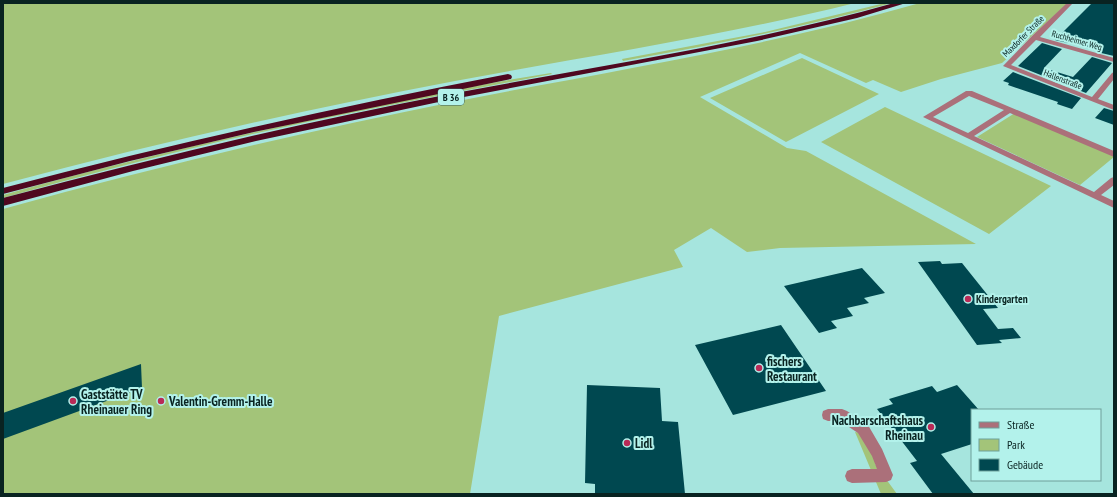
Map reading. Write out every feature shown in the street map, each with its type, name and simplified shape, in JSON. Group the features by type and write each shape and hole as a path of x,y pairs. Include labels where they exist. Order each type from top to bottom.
{"highway":[{"name":"B 36","path":"3,191 252,128 758,30 874,3"},
{"name":"B 36","path":"3,202 132,167 292,129 475,92 758,38 838,20 902,3"}],"street":[{"name":"Maxdorfer Straße","path":"1006,66 1070,3"},
{"name":"Ruchheimer Weg","path":"1034,37 1114,60"},
{"name":"Hallenstraße","path":"1006,66 1114,108"},
{"path":"1093,100 1114,74"},
{"path":"1114,154 969,92 927,117 1114,205"},
{"path":"968,136 1010,110"},
{"path":"1095,196 1114,180"},
{"path":"828,415 842,415 863,429 877,453 886,475 852,476"}],"green space":[{"path":"3,3 855,3 706,36 455,81 228,128 3,184"},
{"path":"885,3 892,3 826,20 691,49 623,61 622,59 765,32"},
{"path":"920,3 1068,3 1002,63 941,79 901,92 873,80 866,83 800,53 700,97 787,148 806,151 976,244 780,248 747,252 711,228 674,250 683,267 499,316 470,494 3,494 3,209 115,179 284,138 453,102 804,33"},
{"path":"802,58 879,94 786,142 710,98"},
{"path":"552,74 348,114 226,140 3,198 3,195 211,142 418,97"},
{"path":"885,107 1051,186 989,234 821,142"},
{"path":"1015,113 1114,155 1114,157 1080,185 977,137"},
{"path":"855,432 861,433 876,452 875,464 897,494 881,494"}],"building":[{"path":"1092,3 1114,3 1114,56 1097,52 1099,50 1070,42 1068,43 1055,40"},
{"path":"1042,43 1062,49 1044,68 1073,77 1092,57 1112,63 1086,93 1018,66"},
{"path":"1013,72 1081,98 1072,109 1057,104 1058,102 1008,85 1009,83 1003,81"},
{"path":"1104,108 1114,111 1114,125 1095,118"},
{"name":"Kindergarten","path":"940,261 942,264 962,263 998,308 983,309 998,329 1013,328 1021,338 999,340 1002,343 977,345 918,262"},
{"path":"862,268 885,293 864,298 869,303 847,308 853,316 831,321 837,328 819,333 784,286"},
{"name":"fischers Restaurant","path":"781,325 826,391 733,415 695,345"},
{"name":"Gaststätte TV Rheinauer Ring","path":"141,364 142,388 3,439 3,413"},
{"path":"587,385 660,388 662,421 678,422 685,494 595,494 595,484 585,483"},
{"name":"Nachbarschaftshaus Rheinau","path":"957,385 978,409 971,409 971,444 941,454 974,494 933,494 910,463 917,461 877,409 893,404 889,399 932,386 937,392"}],"place":[{"name":"Kindergarten","path":"968,299"},
{"name":"fischers Restaurant","path":"759,368"},
{"name":"Gaststätte TV Rheinauer Ring","path":"73,401"},
{"name":"Valentin-Gremm-Halle","path":"161,401"},
{"name":"Nachbarschaftshaus Rheinau","path":"931,427"},
{"name":"Lidl","path":"627,443"}]}
